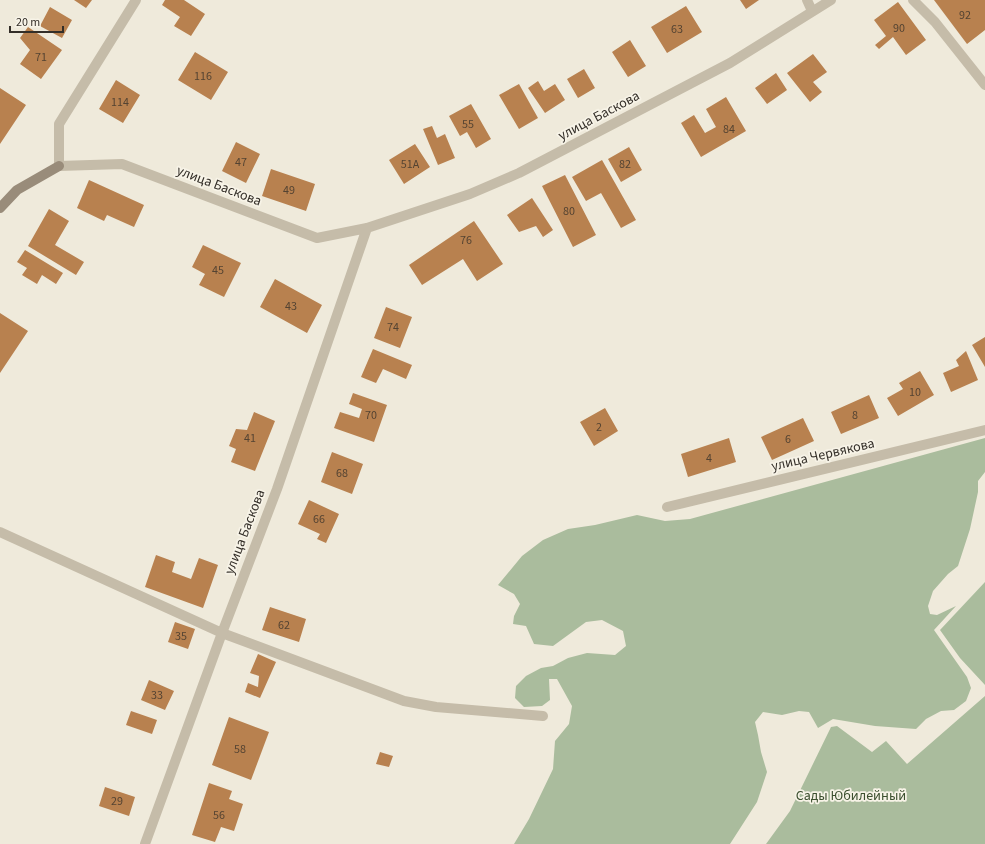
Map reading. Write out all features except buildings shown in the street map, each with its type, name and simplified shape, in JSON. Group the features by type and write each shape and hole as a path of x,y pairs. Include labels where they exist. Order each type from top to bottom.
{"street":[{"path":"0,208 17,190 59,166 59,124 136,0"},
{"path":"807,0 812,11"},
{"name":"улица Баскова","path":"59,166 122,164 317,238 367,228 470,194 519,173 730,63 768,41 831,0"},
{"path":"913,0 935,22 985,85"},
{"name":"улица Баскова","path":"145,844 222,632 277,489 367,228"},
{"name":"улица Червякова","path":"667,507 985,430"},
{"path":"0,532 222,632 404,700 436,707 543,716"}],"green space":[{"path":"985,438 985,472 978,481 978,492 970,529 958,566 948,574 933,591 928,606 930,614 937,615 956,606 934,630 967,677 971,688 966,701 954,710 941,711 926,719 916,729 875,726 833,719 818,728 809,712 799,711 782,715 763,712 755,722 767,772 757,802 730,844 514,844 529,819 553,769 555,741 569,724 572,706 557,679 549,679 550,700 542,706 524,707 515,698 516,686 526,676 541,668 553,666 568,658 587,653 615,655 626,646 623,631 602,620 586,622 553,646 534,644 526,626 513,624 514,616 520,604 514,594 498,585 522,556 543,540 568,529 595,525 637,515 665,521 690,519"},
{"path":"985,582 985,685 960,658 940,630"},
{"name":"Сады Юбилейный","path":"985,696 985,844 766,844 790,811 831,727 837,726 872,752 886,741 907,764"}]}
